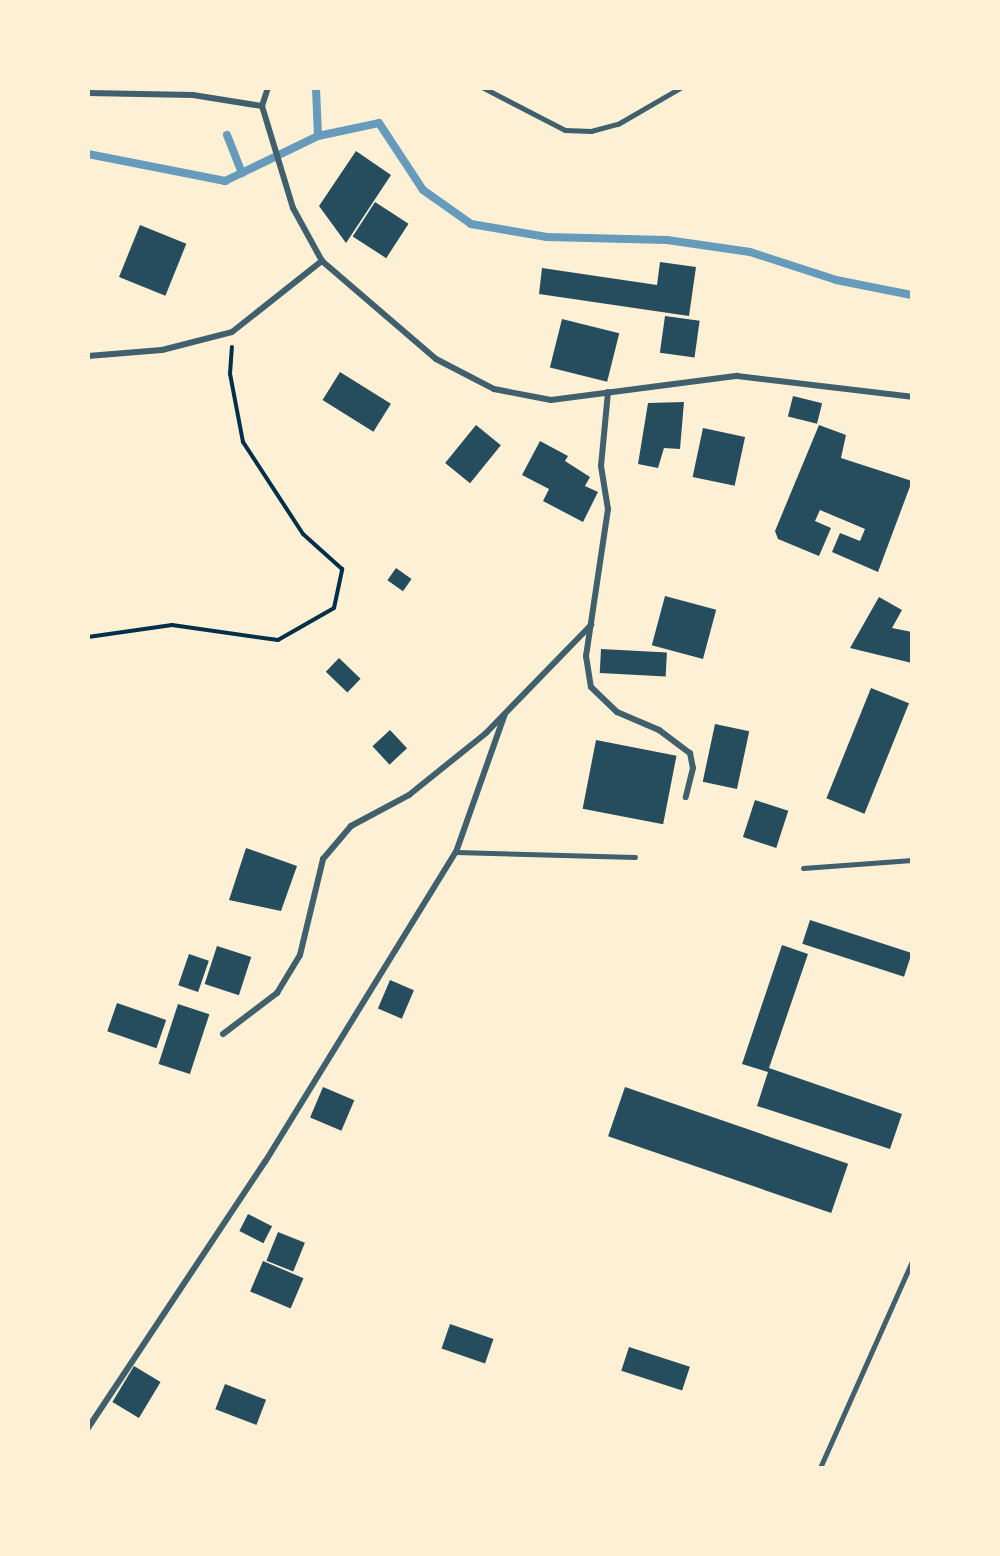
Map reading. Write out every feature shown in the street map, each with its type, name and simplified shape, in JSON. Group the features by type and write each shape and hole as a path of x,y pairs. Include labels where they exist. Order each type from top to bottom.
{"street":[{"path":"268,88 262,106 293,208 322,261 436,359 494,389 551,400 737,376 912,397"},
{"path":"88,93 194,95 262,106"},
{"path":"88,356 162,350 232,332 322,261"},
{"path":"608,392 601,466 608,509 586,656 591,687 617,712 659,730 690,753 693,768 686,797"},
{"path":"223,1034 277,993 300,955 323,859 351,826 409,795 505,714 591,625"},
{"path":"88,1428 265,1162 456,852 505,714"}],"lane":[{"path":"484,88 565,130 591,131 668,100 680,88"},
{"path":"456,852 635,857"},
{"path":"804,868 912,860"},
{"path":"820,1467 912,1261"}],"path":[{"path":"88,637 172,625 278,640 334,608 342,569 303,534 243,442 230,374 232,332"}],"building":[{"path":"356,151 391,175 346,243 319,206"},
{"path":"375,202 409,224 386,258 353,236"},
{"path":"140,225 186,244 165,296 119,277"},
{"path":"660,262 696,267 689,316 539,294 542,268 657,285"},
{"path":"665,316 700,321 695,358 660,353"},
{"path":"562,319 619,333 607,382 550,368"},
{"path":"340,372 391,404 373,432 323,400"},
{"path":"793,396 822,403 817,424 788,416"},
{"path":"684,402 680,449 664,448 658,468 638,464 648,403"},
{"path":"476,425 501,445 470,483 445,463"},
{"path":"819,425 846,435 841,458 912,481 878,572 832,552 840,533 860,541 865,529 820,510 815,521 831,528 819,556 778,539 775,531"},
{"path":"703,428 745,437 735,486 693,477"},
{"path":"540,441 568,456 565,461 590,477 585,486 598,492 583,522 543,501 549,489 522,475"},
{"path":"396,568 412,579 403,591 387,580"},
{"path":"665,596 716,610 703,659 652,645"},
{"path":"879,597 902,610 892,628 912,632 912,663 850,648"},
{"path":"601,649 667,652 666,676 600,673"},
{"path":"339,658 361,679 347,693 326,672"},
{"path":"871,688 909,703 864,814 826,798"},
{"path":"715,724 749,731 737,789 703,782"},
{"path":"390,730 407,748 389,765 372,746"},
{"path":"596,740 676,756 663,824 583,809"},
{"path":"755,800 788,811 776,848 743,837"},
{"path":"246,848 297,866 281,911 229,900"},
{"path":"810,920 912,953 904,977 802,944"},
{"path":"782,945 808,954 769,1068 902,1114 890,1149 757,1106 768,1072 742,1064"},
{"path":"217,946 251,957 239,995 205,984"},
{"path":"189,954 209,961 198,992 178,985"},
{"path":"390,980 414,990 402,1019 378,1009"},
{"path":"117,1003 166,1020 156,1048 107,1031"},
{"path":"178,1004 209,1014 190,1074 159,1064"},
{"path":"323,1087 354,1100 341,1131 310,1117"},
{"path":"625,1087 848,1164 831,1213 608,1136"},
{"path":"248,1214 272,1226 263,1243 239,1231"},
{"path":"278,1232 305,1243 293,1272 266,1261"},
{"path":"263,1261 304,1278 291,1309 250,1291"},
{"path":"450,1324 493,1339 485,1364 442,1349"},
{"path":"629,1347 690,1367 682,1391 621,1371"},
{"path":"134,1366 161,1382 139,1418 112,1402"},
{"path":"225,1384 266,1400 256,1425 215,1409"}],"waterway":[{"path":"316,88 318,136"},
{"path":"88,154 225,181 318,136 379,123 423,190 471,224 547,237 667,240 750,252 836,280 912,295"},
{"path":"227,135 242,173"}]}
